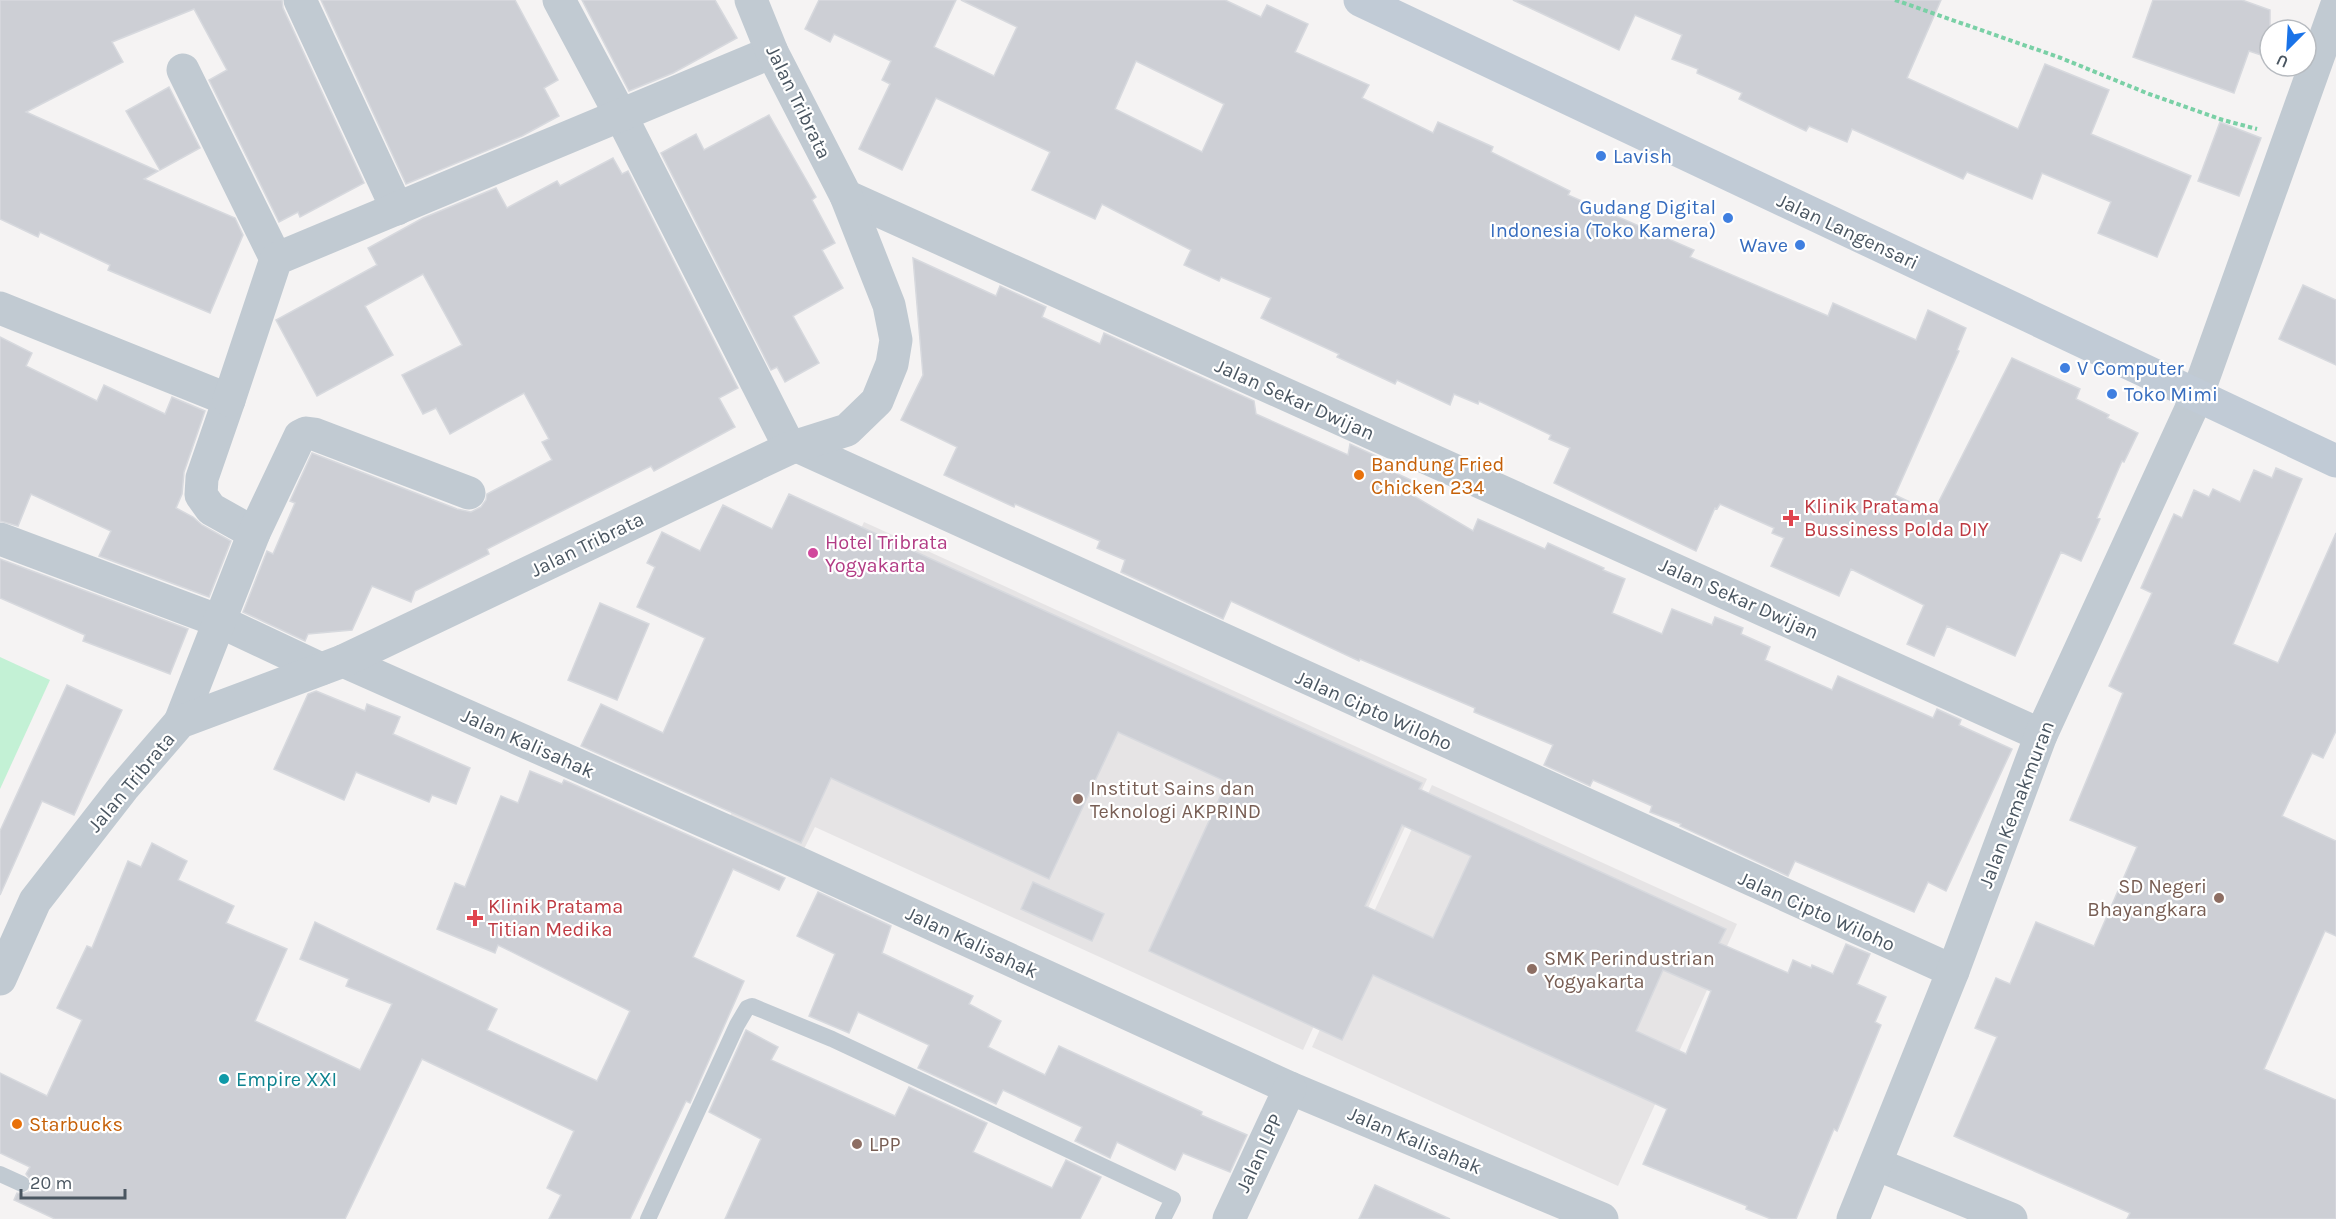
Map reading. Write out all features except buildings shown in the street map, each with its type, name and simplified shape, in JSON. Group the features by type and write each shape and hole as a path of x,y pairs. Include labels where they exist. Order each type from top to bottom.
{"main road":[{"name":"Jalan Langensari","path":"1360,0 2336,461"}],"street":[{"path":"300,0 397,209"},
{"path":"559,0 794,447"},
{"name":"Jalan Tribrata","path":"0,979 35,901 123,788 180,722 332,665 794,447 847,430 877,401 892,364 896,340 889,305 846,196 772,52 751,0"},
{"name":"Jalan Kemakmuran","path":"1853,1219 1953,971 2041,735 2197,396 2336,7"},
{"path":"276,259 772,52"},
{"path":"183,70 276,259 202,478 201,495 211,509 254,533"},
{"name":"Jalan Sekar Dwijan","path":"846,196 2041,735"},
{"path":"0,308 229,400"},
{"path":"180,722 244,564 254,533 300,436 306,433 314,434 469,493"},
{"name":"Jalan Cipto Wiloho","path":"794,447 1953,971"},
{"name":"Jalan Kalisahak","path":"0,539 332,665 803,865 1290,1088 1602,1219"},
{"name":"Jalan LPP","path":"1229,1219 1290,1088"},
{"path":"1876,1164 2011,1219"}],"lane":[{"path":"648,1219 737,1025 747,1008 752,1006 832,1039 1173,1199 1163,1219"},
{"path":"0,1174 22,1184"}],"path":[{"path":"1895,0 2061,58 2149,94 2223,120 2289,137"}],"shaded area":[{"name":"Institut Sains dan Teknologi AKPRIND","path":"864,522 1427,779 1303,1050 815,827 803,851 729,818"},
{"name":"SMK Perindustrian Yogyakarta","path":"1432,785 1737,924 1618,1186 1312,1047"}],"green space":[{"path":"0,657 50,680 0,789"}],"place":[{"name":"Lavish","path":"1601,156"},
{"name":"Gudang Digital Indonesia (Toko Kamera)","path":"1728,218"},
{"name":"Wave","path":"1800,245"},
{"name":"V Computer","path":"2065,368"},
{"name":"Toko Mimi","path":"2112,394"},
{"name":"Bandung Fried Chicken 234","path":"1359,475"},
{"name":"Klinik Pratama Bussiness Polda DIY","path":"1791,518"},
{"name":"Hotel Tribrata Yogyakarta","path":"813,553"},
{"name":"Institut Sains dan Teknologi AKPRIND","path":"1078,799"},
{"name":"SD Negeri Bhayangkara","path":"2219,898"},
{"name":"Klinik Pratama Titian Medika","path":"475,918"},
{"name":"SMK Perindustrian Yogyakarta","path":"1532,969"},
{"name":"Empire XXI","path":"224,1079"},
{"name":"Starbucks","path":"17,1124"},
{"name":"LPP","path":"857,1144"}]}
